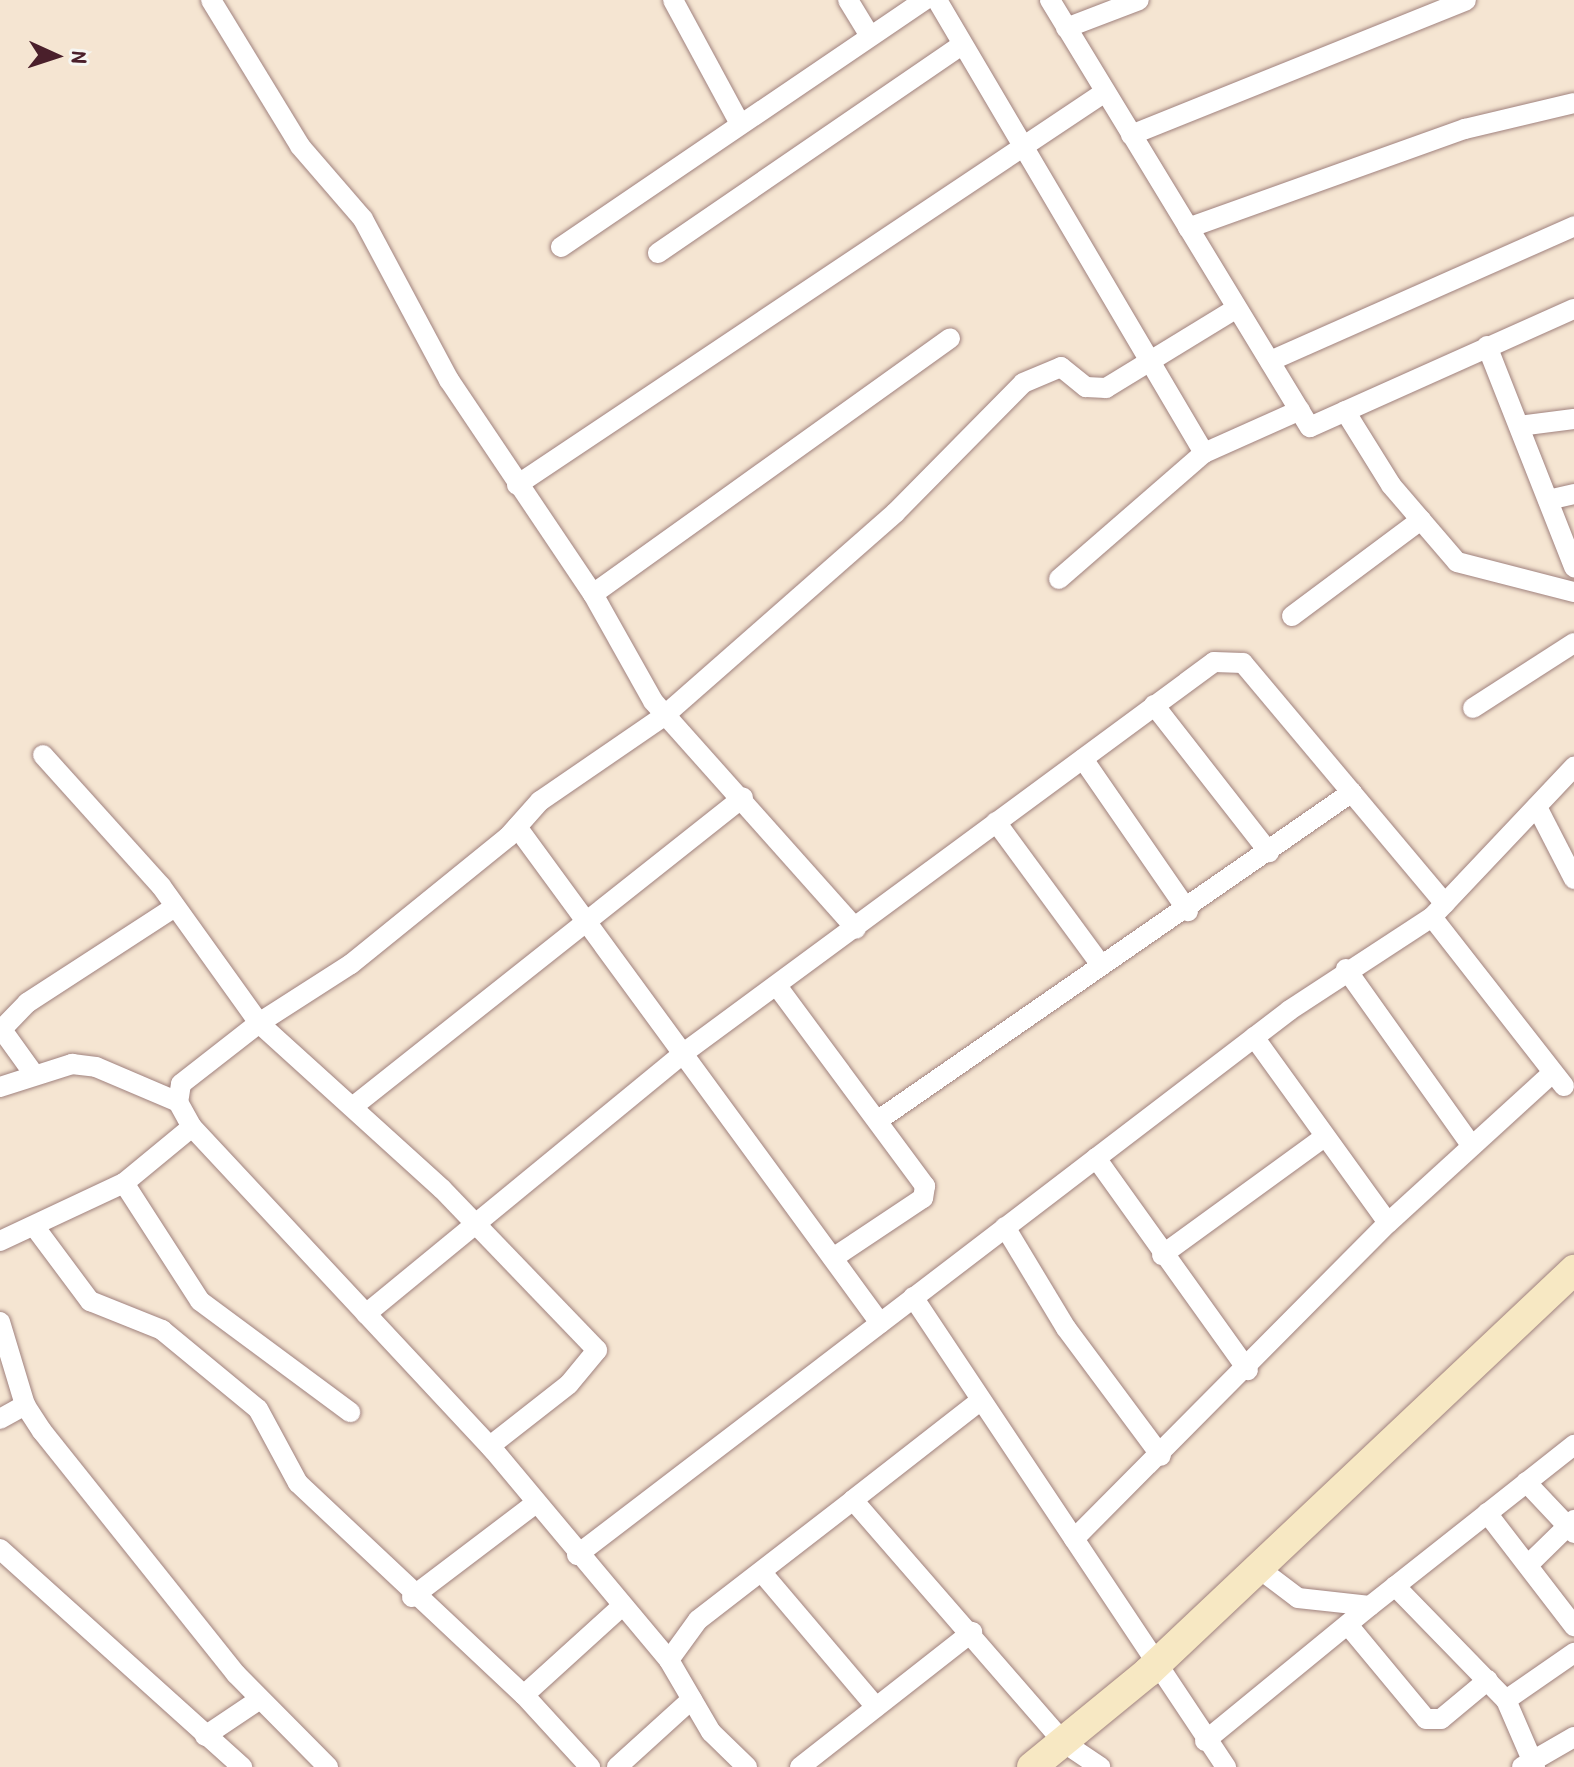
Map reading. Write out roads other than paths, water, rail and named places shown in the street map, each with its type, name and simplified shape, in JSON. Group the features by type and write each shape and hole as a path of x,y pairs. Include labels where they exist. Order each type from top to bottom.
{"street":[{"path":"211,0 300,146 363,219 449,380 593,594 664,716 743,797 856,929"},
{"path":"673,0 740,124"},
{"path":"848,0 870,36"},
{"path":"561,247 925,0"},
{"path":"937,0 962,45 1027,144 1204,453"},
{"path":"1050,0 1310,427 1574,309"},
{"path":"1066,28 1139,0"},
{"path":"1131,135 1466,0"},
{"path":"658,253 962,45"},
{"path":"517,485 1105,92"},
{"path":"1188,228 1465,129 1574,103"},
{"path":"1270,361 1574,226"},
{"path":"178,1102 191,1074 259,1023 351,964 517,827 540,801 664,716 895,513 1023,383 1061,367 1098,390 1152,363 1237,308"},
{"path":"593,594 950,338"},
{"path":"1487,346 1573,563"},
{"path":"1059,579 1204,453 1300,410"},
{"path":"1345,411 1421,520 1457,562 1574,592"},
{"path":"1519,426 1574,419"},
{"path":"1548,500 1574,494"},
{"path":"1292,616 1421,520"},
{"path":"1473,708 1574,643"},
{"path":"366,1314 685,1052 856,929 1214,662 1243,663 1352,792 1566,1085 1472,1146 1388,1223 1248,1370 1074,1539"},
{"path":"1154,705 1269,852"},
{"path":"43,755 175,907 259,1023 355,1105 597,1350 569,1384 490,1446 620,1608 669,1660 711,1732 747,1767"},
{"path":"1083,759 1188,911"},
{"path":"577,1555 1254,1037 1346,969 1438,910 1574,767"},
{"path":"880,1119 1101,965 1188,911 1352,792"},
{"path":"355,1105 743,797"},
{"path":"1537,807 1574,879"},
{"path":"996,822 1101,965"},
{"path":"517,827 589,919 880,1323"},
{"path":"33,1073 1,1028 27,1003 175,907"},
{"path":"1346,969 1472,1146"},
{"path":"777,986 880,1119 926,1192 833,1258"},
{"path":"1254,1037 1323,1138 1388,1223"},
{"path":"0,1087 33,1073 96,1067 178,1102 192,1127 494,1451"},
{"path":"0,1241 124,1183 192,1127"},
{"path":"1162,1255 1323,1138"},
{"path":"1096,1158 1162,1255 1248,1370"},
{"path":"124,1183 200,1301 350,1412"},
{"path":"34,1226 90,1301 162,1330 258,1409 298,1483 412,1597 524,1695 590,1767"},
{"path":"1005,1227 1066,1328 1161,1456"},
{"path":"1032,1767 1156,1664 1574,1270"},
{"path":"913,1297 1205,1741 1226,1767"},
{"path":"0,1322 25,1405 260,1699 328,1767"},
{"path":"669,1660 698,1620 764,1575 853,1500 981,1400"},
{"path":"0,1419 25,1405"},
{"path":"1205,1741 1574,1445"},
{"path":"1526,1482 1572,1526 1530,1563"},
{"path":"853,1500 972,1632 1063,1742 1100,1767"},
{"path":"412,1597 536,1503"},
{"path":"1487,1513 1530,1563 1574,1626"},
{"path":"0,1549 242,1767"},
{"path":"1257,1567 1298,1598 1370,1606"},
{"path":"764,1575 876,1707"},
{"path":"1395,1586 1506,1700 1530,1765 1574,1737"},
{"path":"524,1695 620,1608"},
{"path":"1348,1625 1426,1719 1441,1719 1488,1680"},
{"path":"800,1767 972,1632"},
{"path":"1506,1700 1574,1653"},
{"path":"205,1736 260,1699"},
{"path":"617,1767 692,1699"}]}
